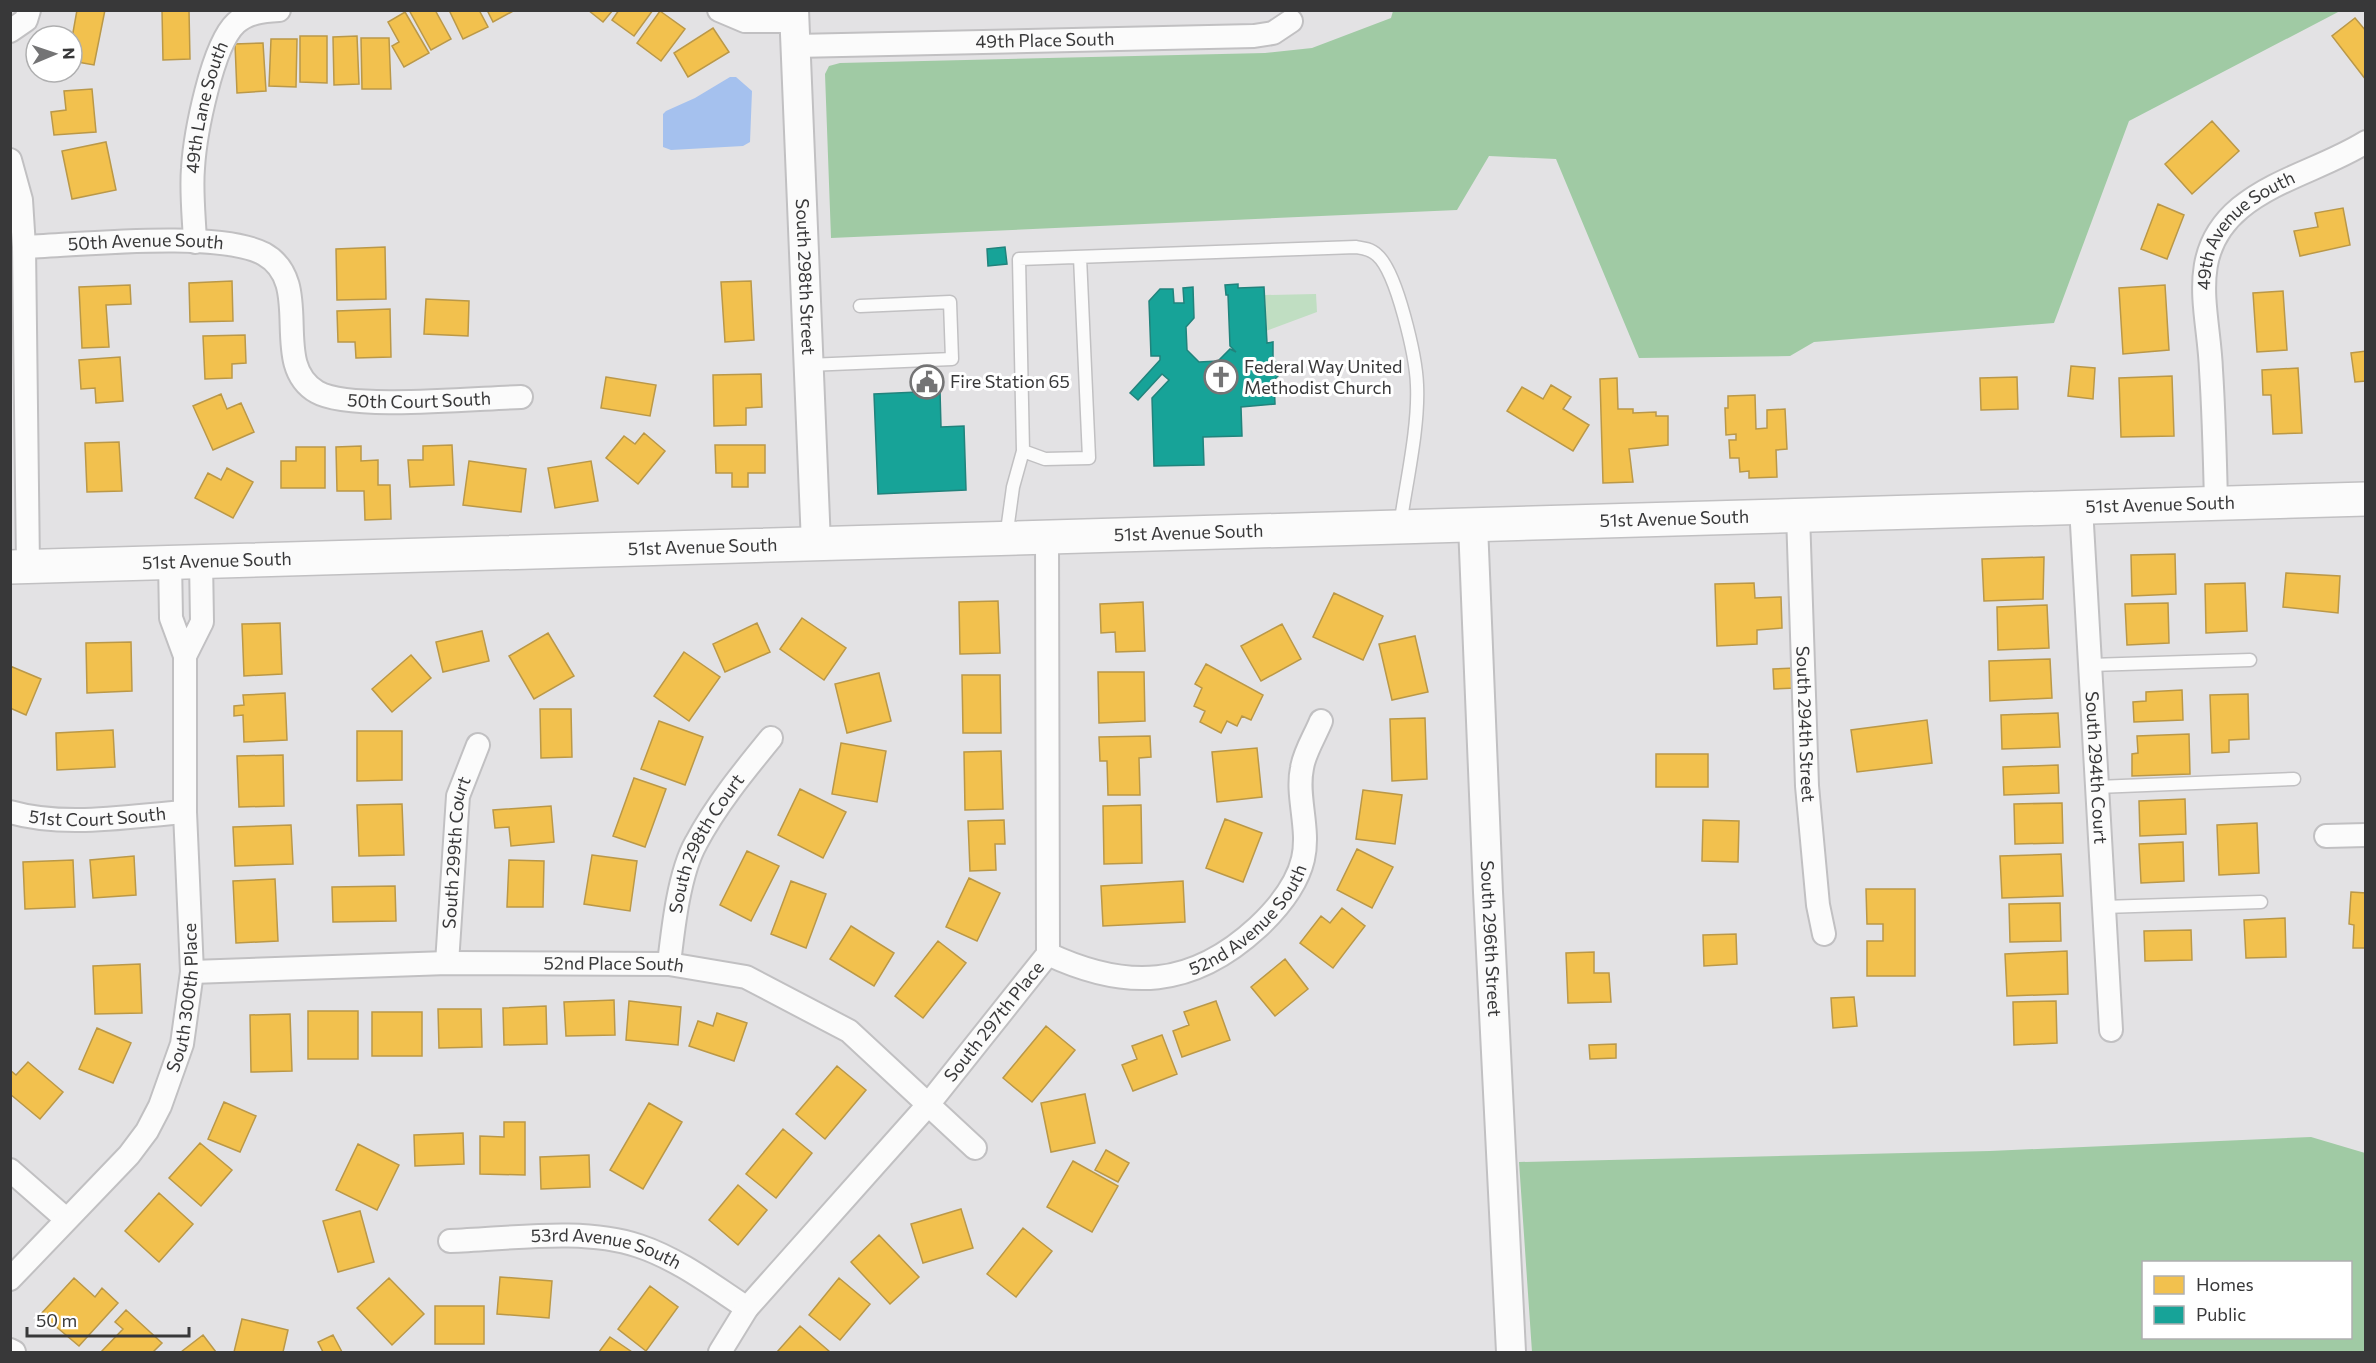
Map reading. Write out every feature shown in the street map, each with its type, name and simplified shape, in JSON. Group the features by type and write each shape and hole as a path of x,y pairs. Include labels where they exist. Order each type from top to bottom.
{"main road":[{"name":"51st Avenue South","path":"19,567 2366,499"}],"street":[{"path":"10,31 26,20 29,10"},
{"name":"49th Lane South","path":"195,242 194,153 215,64 226,36 237,22 256,12 279,10"},
{"path":"719,10 745,21 794,26"},
{"name":"49th Place South","path":"794,26 1254,36 1273,33 1291,21"},
{"name":"South 298th Street","path":"794,26 816,544"},
{"name":"49th Avenue South","path":"2216,503 2211,368 2202,286 2214,240 2224,225 2256,196 2330,163 2366,142"},
{"path":"10,160 21,200 24,247 19,567"},
{"name":"50th Avenue South","path":"24,247 195,242 229,244 265,255 281,271 289,291 298,369 303,380 318,393"},
{"name":"50th Court South","path":"318,393 358,402 521,397"},
{"name":"South 294th Court","path":"2081,507 2111,1030"},
{"name":"South 294th Street","path":"1798,514 1807,786 1818,905 1824,934"},
{"name":"South 296th Street","path":"1473,525 1488,909 1511,1353"},
{"name":"South 297th Place","path":"720,1353 747,1308 927,1106 1048,954 1047,537"},
{"name":"South 300th Place","path":"185,561 202,622 185,656"},
{"name":"South 300th Place","path":"10,1279 129,1155 160,1106 182,1044 192,972 185,812 185,656 171,618 185,561"},
{"name":"52nd Avenue South","path":"1048,954 1097,974 1140,979 1161,978 1198,967 1235,946 1252,932 1282,901 1295,880 1303,860 1305,841 1301,768 1321,722"},
{"name":"South 298th Court","path":"669,964 675,912 694,844 729,791 771,738"},
{"name":"South 299th Court","path":"447,963 458,796 478,745"},
{"name":"51st Court South","path":"10,812 38,818 82,819 185,812"},
{"path":"2326,836 2366,835"},
{"name":"52nd Place South","path":"192,972 447,963 669,964 746,977 849,1030 927,1106 975,1148"},
{"path":"10,1170 66,1219"},
{"name":"53rd Avenue South","path":"450,1241 590,1236 638,1245 675,1261 747,1308"}],"lane":[{"path":"1006,538 1013,487 1023,451 1019,259 1356,247 1367,249 1378,255 1393,280 1399,298 1417,385 1400,528"},
{"path":"1023,451 1045,459 1089,458 1080,257"},
{"path":"807,365 952,359 950,302 860,306"},
{"path":"2090,665 2250,660"},
{"path":"2097,787 2294,778"},
{"path":"2103,907 2261,902"}],"green space":[{"path":"1393,10 2340,11 2129,121 2054,323 1814,342 1790,356 1639,358 1556,159 1489,156 1457,210 831,238 825,74 829,66 840,63 1265,53 1312,48 1391,18"},
{"path":"1316,294 1317,312 1266,331 1265,295"},
{"path":"2311,1137 2365,1153 2365,1352 1532,1352 1519,1162 1990,1151"}],"water":[{"path":"730,77 736,77 752,91 750,142 743,146 671,150 663,147 663,114"}],"building: Homes":[{"path":"77,10 105,10 94,65 84,63 84,24 74,24"},
{"path":"162,10 189,10 190,59 163,60"},
{"path":"409,10 435,10 451,39 431,50"},
{"path":"449,10 479,10 488,27 463,39"},
{"path":"487,10 515,10 493,22"},
{"path":"588,10 613,10 603,22"},
{"path":"619,10 653,10 634,36 612,20"},
{"path":"660,11 685,29 661,61 637,43"},
{"path":"405,12 429,53 404,67 392,46 399,42 388,22"},
{"path":"2355,18 2366,31 2366,80 2332,36"},
{"path":"713,28 729,52 688,77 674,53"},
{"path":"300,36 327,36 327,83 300,82"},
{"path":"357,36 359,84 334,85 333,37"},
{"path":"361,38 389,38 391,89 362,89"},
{"path":"271,39 297,39 296,87 269,86"},
{"path":"263,43 266,91 237,93 235,44"},
{"path":"92,89 96,132 54,135 51,112 66,110 64,91"},
{"path":"2212,121 2239,151 2192,194 2165,164"},
{"path":"106,142 116,190 72,199 62,151"},
{"path":"2158,204 2184,215 2167,259 2141,249"},
{"path":"2343,208 2350,245 2300,256 2294,231 2318,227 2315,213"},
{"path":"385,247 386,299 337,300 336,249"},
{"path":"232,281 233,321 190,322 189,283"},
{"path":"751,281 754,340 725,342 721,282"},
{"path":"130,285 131,304 106,305 109,347 82,348 79,287"},
{"path":"2165,285 2169,350 2123,354 2119,288"},
{"path":"2283,291 2287,350 2257,352 2253,293"},
{"path":"426,299 469,301 468,336 424,334"},
{"path":"390,309 391,357 356,358 355,342 338,342 337,311"},
{"path":"245,335 246,363 232,364 232,378 205,379 203,336"},
{"path":"2366,351 2366,381 2355,382 2351,353"},
{"path":"120,357 123,401 96,403 95,388 81,389 79,360"},
{"path":"2071,366 2095,368 2093,399 2068,396"},
{"path":"2298,368 2302,433 2273,434 2271,395 2263,395 2262,370"},
{"path":"761,374 762,407 746,408 746,425 714,426 713,375"},
{"path":"2172,376 2174,436 2121,437 2119,378"},
{"path":"606,377 656,385 650,416 601,408"},
{"path":"2017,377 2018,409 1981,410 1980,378"},
{"path":"1617,378 1618,409 1633,409 1633,413 1656,412 1656,416 1668,416 1668,445 1629,449 1633,482 1603,483 1600,379"},
{"path":"1551,385 1571,397 1563,409 1589,425 1573,451 1507,411 1522,387 1543,399"},
{"path":"221,394 227,409 241,403 254,432 213,450 193,406"},
{"path":"1755,395 1756,429 1767,428 1767,410 1785,409 1787,449 1776,450 1777,477 1749,478 1749,471 1740,472 1739,458 1730,458 1729,440 1736,440 1736,434 1726,435 1725,408 1728,408 1728,396"},
{"path":"644,433 665,451 638,484 606,458 624,436 635,444"},
{"path":"119,442 122,491 87,492 85,443"},
{"path":"452,445 454,485 410,487 408,460 423,460 423,446"},
{"path":"715,445 765,445 765,473 748,473 748,487 732,487 732,473 716,473"},
{"path":"361,446 361,461 378,460 378,485 390,485 391,519 365,520 364,491 337,491 336,447"},
{"path":"296,447 325,447 325,488 281,488 281,461 296,461"},
{"path":"469,461 526,469 521,512 463,505"},
{"path":"591,461 598,501 555,508 548,468"},
{"path":"227,468 253,482 233,518 195,498 208,473 221,480"},
{"path":"2175,554 2176,594 2132,596 2131,555"},
{"path":"2044,557 2043,599 1984,601 1982,559"},
{"path":"2286,573 2340,576 2338,613 2283,607"},
{"path":"1754,583 1755,598 1781,597 1782,628 1757,630 1757,644 1717,646 1715,584"},
{"path":"2245,583 2247,631 2206,633 2205,584"},
{"path":"1334,593 1383,616 1363,660 1313,637"},
{"path":"998,601 1000,653 960,654 959,602"},
{"path":"1143,602 1145,651 1116,652 1115,632 1101,633 1100,604"},
{"path":"2168,603 2169,643 2127,645 2125,604"},
{"path":"2047,605 2049,648 1998,650 1997,607"},
{"path":"802,618 846,648 824,680 780,649"},
{"path":"280,623 282,674 244,676 242,624"},
{"path":"757,623 770,652 725,672 713,644"},
{"path":"1282,624 1301,659 1261,681 1241,646"},
{"path":"482,631 489,661 443,672 436,642"},
{"path":"548,633 574,676 534,699 509,656"},
{"path":"1415,636 1428,692 1392,700 1379,644"},
{"path":"131,642 132,691 87,693 86,643"},
{"path":"684,652 720,677 689,721 654,696"},
{"path":"411,655 431,678 392,712 372,689"},
{"path":"2050,659 2052,698 1990,701 1989,661"},
{"path":"1206,664 1263,695 1251,720 1242,716 1237,726 1227,721 1221,733 1200,722 1205,711 1194,706 1202,688 1195,684"},
{"path":"10,666 41,679 26,715 10,708"},
{"path":"1794,668 1795,688 1774,689 1773,669"},
{"path":"1098,672 1144,672 1145,721 1099,723"},
{"path":"879,673 891,721 847,733 835,684"},
{"path":"962,675 1000,675 1001,733 963,733"},
{"path":"2182,690 2183,720 2134,722 2133,702 2146,701 2146,692"},
{"path":"285,693 287,740 244,742 243,715 234,716 234,706 244,705 243,695"},
{"path":"2248,694 2249,739 2229,740 2229,752 2212,753 2210,695"},
{"path":"540,709 571,709 572,757 541,758"},
{"path":"2058,713 2060,747 2002,749 2001,715"},
{"path":"1425,718 1427,779 1392,781 1390,719"},
{"path":"1927,720 1932,763 1857,772 1851,730"},
{"path":"659,721 703,737 685,785 641,769"},
{"path":"113,730 115,767 57,770 56,733"},
{"path":"357,731 402,731 402,780 357,781"},
{"path":"2189,734 2190,774 2132,776 2132,754 2138,753 2137,736"},
{"path":"1150,736 1151,757 1139,758 1140,795 1108,795 1107,761 1100,761 1099,737"},
{"path":"841,743 886,751 877,802 832,794"},
{"path":"1257,748 1262,797 1217,802 1212,752"},
{"path":"1001,751 1003,809 965,810 964,752"},
{"path":"1656,754 1708,754 1708,787 1656,787"},
{"path":"283,755 284,806 239,807 237,756"},
{"path":"2058,765 2059,793 2004,795 2003,767"},
{"path":"634,778 666,789 645,847 613,836"},
{"path":"800,789 846,812 823,858 778,835"},
{"path":"1363,790 1402,795 1395,844 1356,839"},
{"path":"2185,799 2186,834 2140,836 2139,801"},
{"path":"2062,803 2063,843 2015,844 2014,804"},
{"path":"402,804 404,855 359,856 357,805"},
{"path":"1141,805 1142,863 1104,864 1103,806"},
{"path":"551,806 554,842 511,846 509,827 495,828 493,810"},
{"path":"1225,819 1262,833 1243,882 1206,868"},
{"path":"1004,820 1005,844 995,844 996,870 970,871 968,821"},
{"path":"1703,820 1739,821 1738,862 1702,861"},
{"path":"2257,823 2259,873 2219,875 2217,825"},
{"path":"291,825 293,864 235,866 233,827"},
{"path":"2183,842 2184,881 2141,883 2139,844"},
{"path":"1357,849 1393,867 1372,908 1337,890"},
{"path":"747,851 779,866 751,921 720,905"},
{"path":"2061,854 2063,896 2002,898 2000,856"},
{"path":"592,855 637,861 630,911 584,904"},
{"path":"134,856 136,895 93,898 90,860"},
{"path":"73,860 75,907 25,909 23,862"},
{"path":"509,860 544,861 543,907 507,907"},
{"path":"969,878 1000,893 977,941 946,927"},
{"path":"275,879 278,941 236,943 233,881"},
{"path":"791,881 826,894 806,948 771,934"},
{"path":"1183,881 1185,922 1103,926 1101,886"},
{"path":"395,886 396,921 333,922 332,887"},
{"path":"1866,889 1915,889 1915,976 1867,976 1867,941 1883,941 1883,924 1867,924"},
{"path":"2351,892 2366,893 2366,954 2365,948 2353,948 2354,925 2349,924"},
{"path":"2060,903 2061,941 2010,942 2009,904"},
{"path":"1342,908 1365,926 1333,968 1300,943 1321,916 1330,923"},
{"path":"2285,918 2286,957 2246,958 2244,920"},
{"path":"851,926 894,953 874,986 830,959"},
{"path":"2191,930 2192,960 2145,961 2144,931"},
{"path":"1736,934 1737,964 1704,966 1703,935"},
{"path":"938,941 966,963 923,1018 895,996"},
{"path":"2067,951 2068,994 2007,996 2005,954"},
{"path":"1594,952 1594,973 1609,973 1611,1002 1568,1003 1566,953"},
{"path":"1285,959 1308,989 1275,1016 1251,987"},
{"path":"140,964 142,1013 95,1014 93,966"},
{"path":"1854,997 1857,1026 1833,1028 1831,998"},
{"path":"614,1000 615,1035 566,1036 564,1002"},
{"path":"629,1001 681,1007 678,1045 626,1040"},
{"path":"1216,1001 1230,1040 1182,1057 1173,1031 1189,1025 1184,1012"},
{"path":"2056,1001 2057,1043 2014,1045 2013,1002"},
{"path":"546,1006 547,1044 504,1045 503,1008"},
{"path":"438,1009 481,1009 482,1047 439,1048"},
{"path":"308,1011 358,1011 358,1059 308,1059"},
{"path":"372,1012 422,1012 422,1056 372,1056"},
{"path":"717,1013 747,1023 734,1061 689,1046 698,1021 713,1026"},
{"path":"290,1014 292,1071 251,1072 250,1015"},
{"path":"1046,1026 1075,1050 1032,1102 1003,1078"},
{"path":"97,1028 131,1043 113,1083 79,1069"},
{"path":"1162,1035 1177,1074 1133,1091 1122,1065 1137,1059 1132,1046"},
{"path":"1616,1044 1616,1058 1590,1059 1589,1045"},
{"path":"28,1062 63,1092 40,1119 10,1094 10,1070 16,1075"},
{"path":"837,1066 866,1090 825,1139 796,1114"},
{"path":"1085,1094 1095,1143 1051,1152 1041,1103"},
{"path":"224,1102 256,1116 240,1152 208,1139"},
{"path":"649,1103 682,1122 643,1189 610,1170"},
{"path":"504,1122 525,1122 525,1175 480,1174 480,1136 504,1137"},
{"path":"783,1129 812,1153 776,1198 746,1174"},
{"path":"463,1133 464,1164 415,1166 414,1135"},
{"path":"200,1143 232,1170 201,1206 169,1178"},
{"path":"358,1144 399,1165 377,1210 336,1190"},
{"path":"1106,1150 1129,1163 1118,1182 1095,1170"},
{"path":"589,1155 590,1187 541,1189 540,1157"},
{"path":"1073,1161 1118,1186 1092,1232 1047,1207"},
{"path":"738,1185 767,1210 738,1245 709,1220"},
{"path":"159,1193 193,1224 159,1262 125,1231"},
{"path":"961,1209 973,1248 923,1263 911,1224"},
{"path":"360,1211 374,1262 338,1272 323,1221"},
{"path":"1023,1228 1052,1251 1016,1297 987,1274"},
{"path":"879,1235 919,1277 890,1304 851,1262"},
{"path":"500,1277 552,1281 549,1318 497,1314"},
{"path":"74,1278 95,1297 102,1288 118,1303 79,1346 41,1314"},
{"path":"389,1278 424,1314 392,1345 357,1308"},
{"path":"839,1278 870,1304 840,1340 809,1315"},
{"path":"650,1286 678,1307 646,1351 618,1329"},
{"path":"435,1306 484,1306 484,1344 435,1344"},
{"path":"126,1310 162,1343 153,1352 101,1352 123,1329 115,1322"},
{"path":"242,1319 288,1330 283,1352 234,1352"},
{"path":"800,1326 830,1352 777,1352"},
{"path":"203,1335 216,1352 181,1352"},
{"path":"333,1335 342,1352 323,1352 318,1342"},
{"path":"610,1337 632,1352 599,1352"}],"building: Public":[{"path":"1005,247 1007,264 988,266 987,249"},
{"name":"Federal Way United Methodist Church","path":"1238,284 1238,288 1264,287 1267,343 1273,342 1273,360 1279,364 1279,375 1274,380 1275,404 1241,407 1242,436 1203,437 1204,465 1154,466 1152,398 1169,380 1162,374 1138,400 1130,393 1160,360 1160,356 1151,356 1149,301 1160,289 1173,289 1174,303 1184,303 1183,288 1193,287 1194,318 1186,327 1187,350 1199,362 1218,361 1230,349 1236,352 1230,346 1228,295 1226,295 1225,285"},
{"path":"940,391 941,427 964,426 966,490 878,494 874,394"}],"place":[{"name":"Federal Way United Methodist Church","path":"1221,377"},
{"name":"Fire Station 65","path":"927,382"}]}
